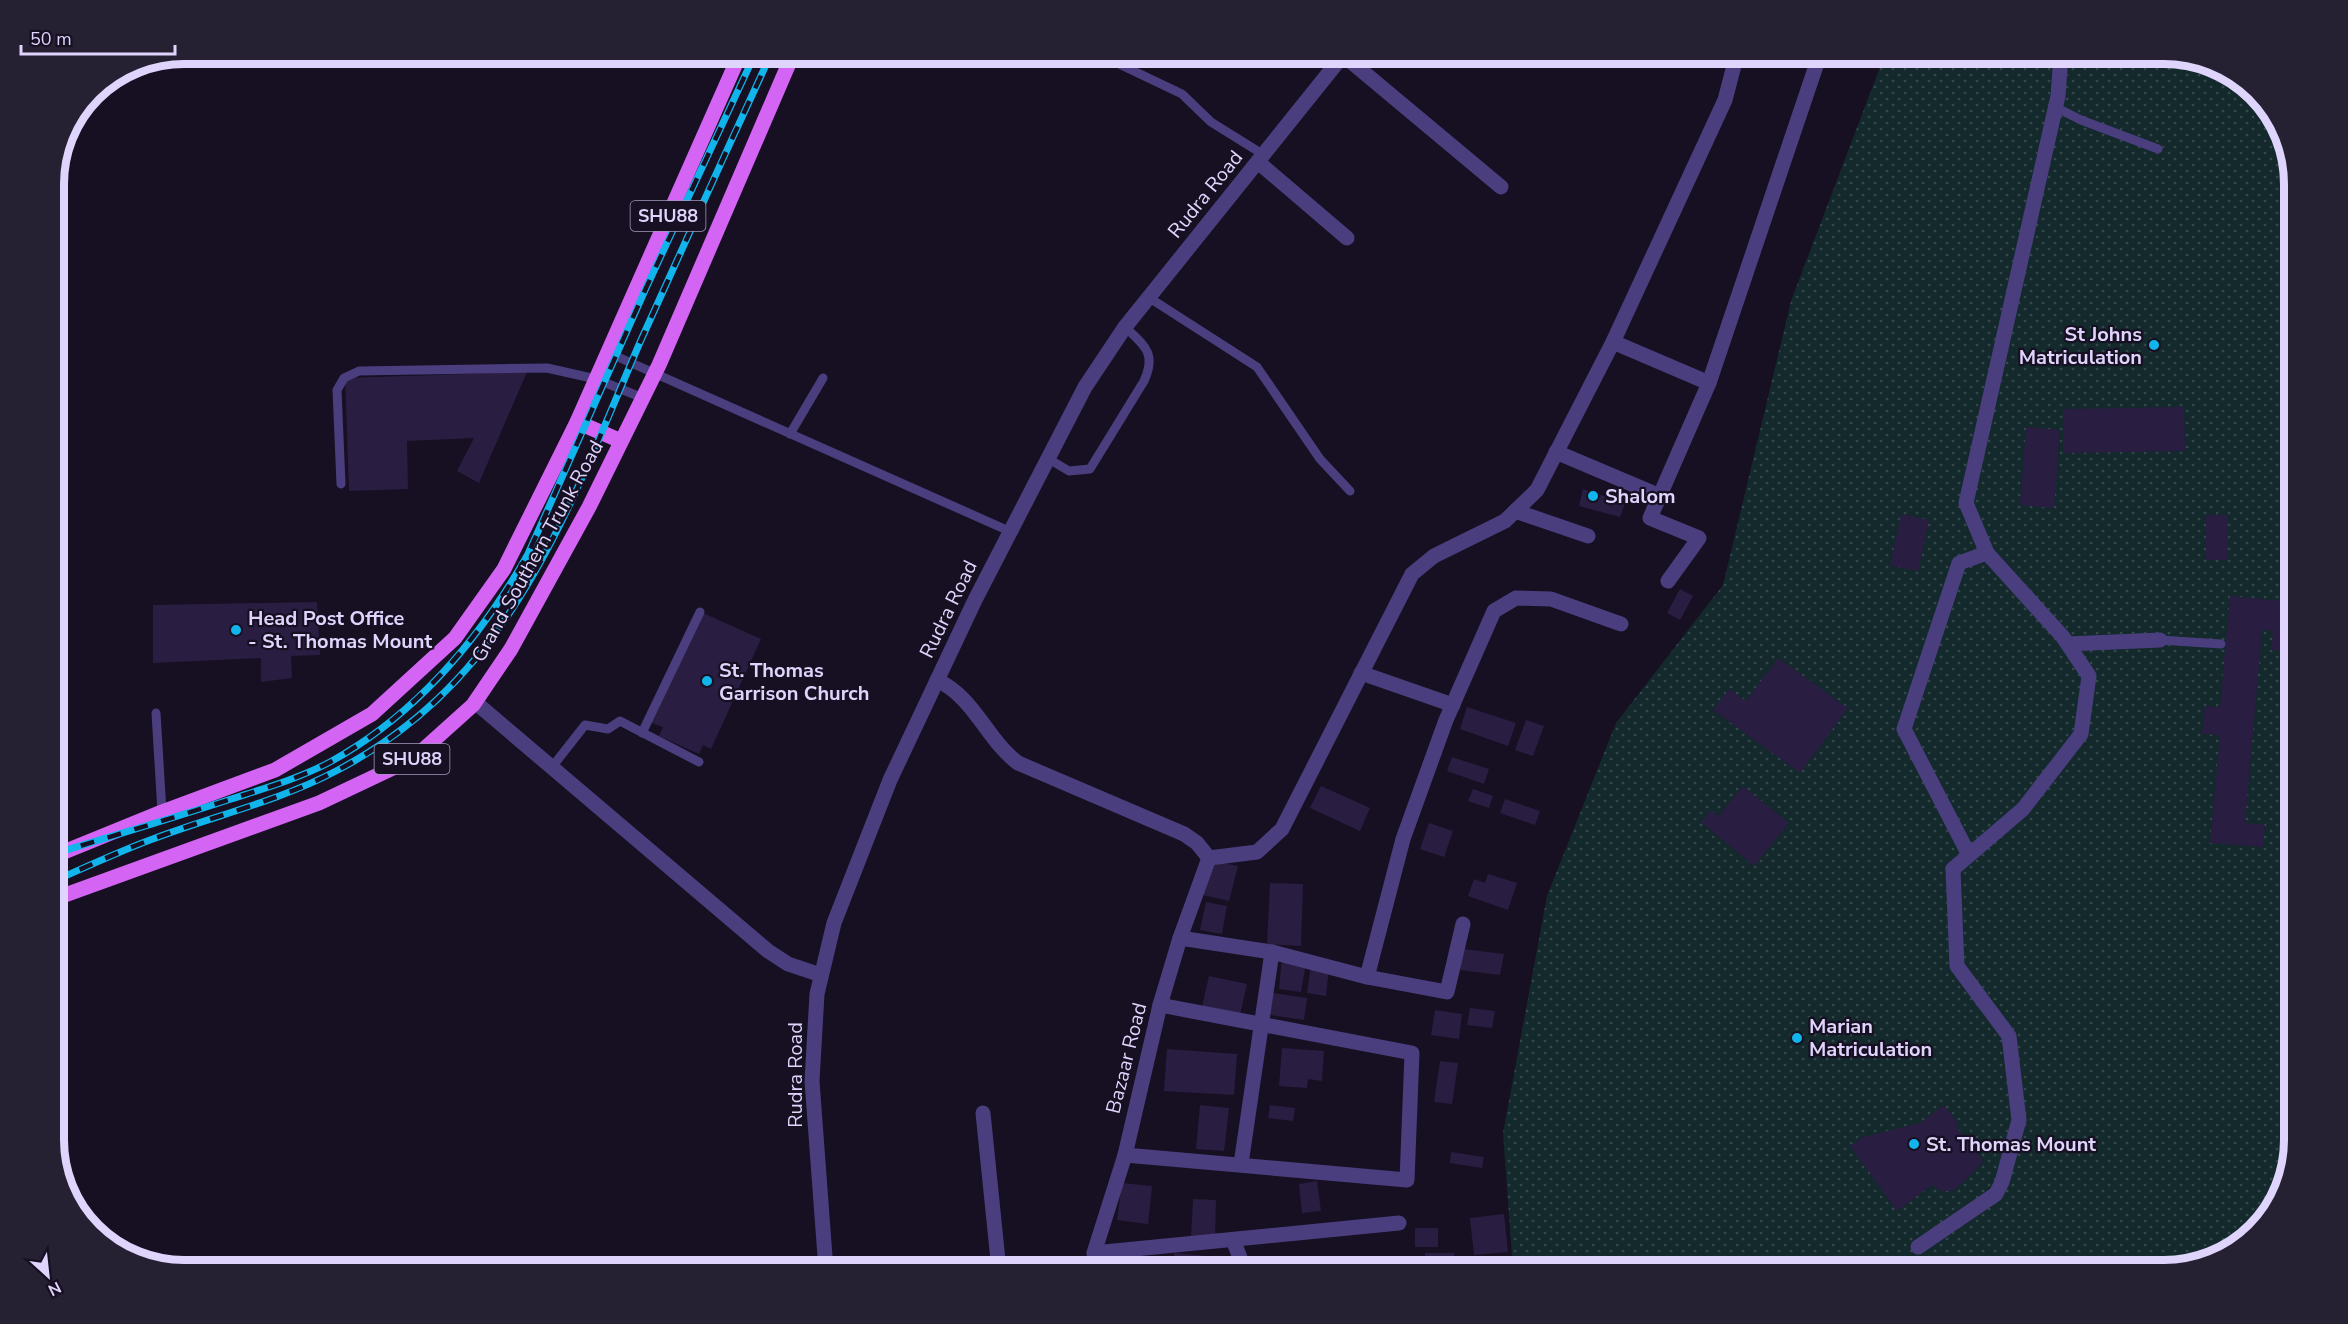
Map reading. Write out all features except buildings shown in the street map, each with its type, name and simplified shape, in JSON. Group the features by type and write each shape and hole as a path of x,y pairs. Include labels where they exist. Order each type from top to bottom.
{"main road":[{"name":"Grand Southern Trunk Road","path":"65,852 275,770 372,714 455,638 504,569 577,422 735,65"},
{"name":"Grand Southern Trunk Road","path":"65,895 319,803 414,758 475,702 511,649 643,398 788,65"},
{"path":"577,422 621,441"}],"street":[{"name":"Rudra Road","path":"825,1260 812,1081 813,1027 820,975 834,923 890,780 1010,531 1072,409 1125,327 1336,64"},
{"path":"1349,64 1501,187"},
{"path":"937,680 964,698 1001,748 1018,763 1122,805 1184,834 1197,843 1209,858 1257,852 1282,829 1412,574 1434,556 1505,521 1537,490 1613,342 1725,100 1734,64"},
{"path":"1668,581 1699,538 1650,518 1709,383 1817,64"},
{"path":"1918,1246 1996,1194 2002,1182 2019,1120 2008,1036 1957,966 1953,869 2023,809 2081,734 2089,676 2067,644 1987,553 1966,503 2055,107 2060,64"},
{"path":"1261,159 1347,237"},
{"path":"1613,342 1709,383"},
{"path":"1556,452 1660,496"},
{"path":"1515,511 1588,536"},
{"path":"1969,855 1904,729 1959,563 1987,553"},
{"path":"1367,977 1403,839 1453,705 1494,611 1516,598 1551,599 1621,624"},
{"path":"2067,644 2160,640"},
{"path":"1361,673 1453,705"},
{"path":"475,702 768,951 788,964 820,975"},
{"name":"Bazaar Road","path":"1095,1260 1094,1253 1125,1155 1160,1005 1180,938 1209,858"},
{"path":"1180,938 1272,952 1367,977 1447,992 1463,924"},
{"path":"1241,1164 1272,952"},
{"path":"1125,1155 1407,1180 1412,1053 1160,1005"},
{"path":"983,1113 998,1260"},
{"path":"1094,1253 1399,1223"},
{"path":"1233,1239 1241,1260"}],"lane":[{"path":"1120,65 1182,94 1211,122 1261,159"},
{"path":"2055,107 2081,120 2158,149"},
{"path":"1148,297 1257,367 1320,459 1350,491"},
{"path":"1047,458 1069,471 1090,469 1144,381 1151,366 1149,356 1145,346 1125,327"},
{"path":"609,353 1010,531"},
{"path":"341,484 337,390 344,378 359,371 547,368 596,379 643,398"},
{"path":"790,434 823,378"},
{"path":"642,733 700,612"},
{"path":"2160,640 2221,644"},
{"path":"156,712 162,812"},
{"path":"552,767 585,725 608,729 620,721 699,762"}],"green space":[{"name":"St. Thomas Mount","path":"1881,64 2164,64 2180,66 2210,74 2237,89 2259,111 2274,138 2283,176 2284,1140 2274,1186 2259,1213 2237,1235 2210,1250 2164,1260 1512,1260 1503,1133 1547,896 1616,723 1723,585 1791,301"}],"railway":[{"path":"65,851 267,788 318,768 361,743 391,721 444,672 489,615 528,554 646,288 750,65"},
{"path":"65,876 173,831 268,800 314,782 397,733 448,689 491,639 527,585 559,527 766,65"}],"place":[{"name":"St Johns Matriculation","path":"2154,345"},
{"name":"Shalom","path":"1593,496"},
{"name":"Head Post Office - St. Thomas Mount","path":"236,630"},
{"name":"St. Thomas Garrison Church","path":"707,681"},
{"name":"Marian Matriculation","path":"1797,1038"},
{"name":"St. Thomas Mount","path":"1914,1144"}]}
